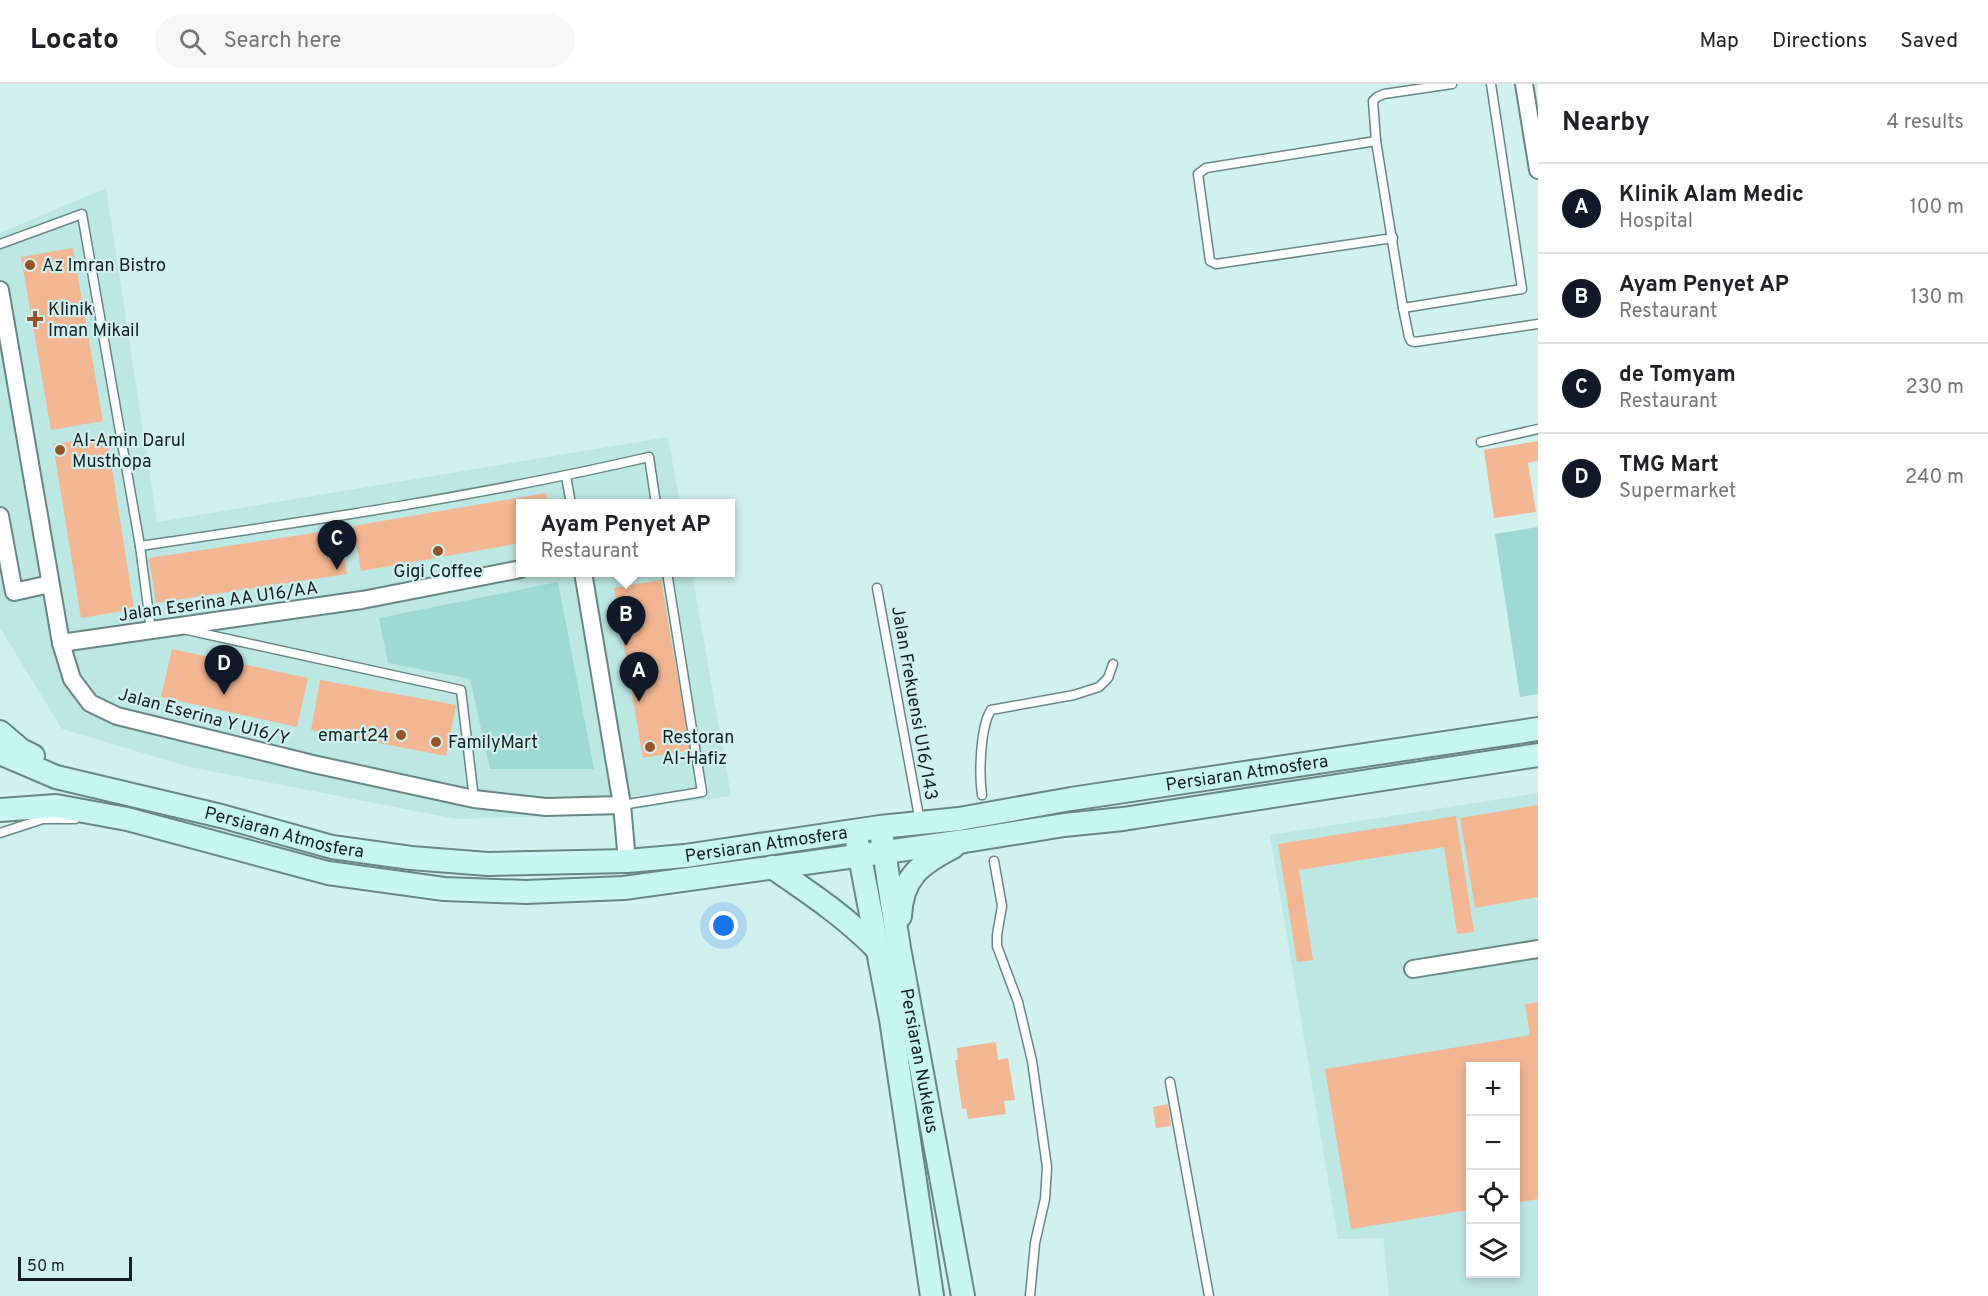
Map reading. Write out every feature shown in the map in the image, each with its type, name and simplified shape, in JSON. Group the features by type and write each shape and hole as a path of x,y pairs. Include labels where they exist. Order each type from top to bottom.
{"street":[{"path":"1529,90 1538,170"},
{"name":"Jalan Eserina Y U16/Y","path":"0,290 61,643 72,679 90,703 117,716 313,764 474,799 546,807 622,805"},
{"path":"0,516 14,592 50,584"},
{"name":"Jalan Eserina AA U16/AA","path":"61,643 362,600 516,570"},
{"path":"584,577 622,805 627,861"},
{"name":"Persiaran Atmosfera","path":"0,753 56,777 221,816 332,847 411,858 488,864 627,861 685,856 880,827 959,819 1066,800 1538,729"},
{"path":"0,732 21,750 43,761 151,800"},
{"name":"Persiaran Atmosfera","path":"0,810 56,806 127,819 328,873 444,889 526,892 624,888 965,842 1064,825 1123,819 1538,755"},
{"name":"Persiaran Nukleus","path":"880,827 885,852 891,1019 932,1296"},
{"name":"Persiaran Nukleus","path":"855,831 860,856 888,949 963,1296"},
{"path":"772,867 829,905 888,949 901,898 911,878 929,860 965,842"},
{"path":"1413,969 1538,949"}],"lane":[{"path":"1452,84 1384,94 1373,101 1376,141 1409,337 1415,342 1538,324"},
{"path":"1403,308 1521,289 1491,84"},
{"path":"1376,141 1206,168 1198,174 1210,261 1216,264 1393,238"},
{"path":"0,244 82,214 140,546 151,630"},
{"path":"1481,441 1538,429"},
{"path":"140,546 343,516 566,476 649,457 655,499"},
{"path":"566,476 570,499"},
{"path":"622,805 702,792 668,577"},
{"name":"Jalan Frekuensi U16/143","path":"877,588 920,823"},
{"path":"173,627 460,690 474,799"},
{"path":"982,795 979,775 983,734 986,717 991,710 1074,695 1099,687 1108,678 1113,664"},
{"path":"0,833 43,819 127,819"},
{"path":"994,861 1002,906 997,946 1018,1002 1032,1061 1047,1167 1045,1199 1035,1243 1030,1296"},
{"path":"1170,1082 1209,1296"}],"shaded area":[{"path":"106,188 157,522 668,437 679,499 516,499 516,577 693,577 731,796 587,815 456,819 190,767 62,729 0,628 0,233"},
{"path":"1538,527 1538,694 1520,697 1495,534"},
{"path":"558,582 594,769 490,769 470,679 388,663 379,618"},
{"path":"1538,793 1538,1296 1389,1296 1383,1238 1338,1239 1270,835"}],"building":[{"path":"73,248 103,421 51,430 21,257"},
{"path":"107,436 134,609 81,618 53,444"},
{"path":"1538,441 1538,461 1528,463 1536,512 1494,518 1484,450"},
{"path":"546,493 547,499 516,499 516,544 361,571 353,526"},
{"path":"340,529 347,574 156,603 149,558"},
{"path":"661,580 690,750 643,758 614,588"},
{"path":"172,649 308,678 297,727 161,697"},
{"path":"320,680 456,705 446,756 311,730"},
{"path":"1538,805 1538,897 1475,908 1460,818"},
{"path":"1456,816 1474,932 1457,934 1444,847 1299,870 1313,960 1297,962 1278,844"},
{"path":"1538,1002 1538,1199 1520,1202 1520,1062 1466,1062 1466,1211 1351,1229 1325,1069 1530,1035 1525,1004"},
{"path":"996,1042 998,1060 1008,1058 1015,1100 1004,1101 1006,1114 968,1119 966,1108 962,1109 955,1060 958,1060 957,1048"},
{"path":"1168,1104 1171,1126 1156,1128 1153,1107"}],"place":[{"name":"Az Imran Bistro","path":"30,265"},
{"name":"Klinik Iman Mikail","path":"35,319"},
{"name":"Al-Amin Darul Musthopa","path":"60,450"},
{"name":"Gigi Coffee","path":"438,551"},
{"name":"de Tomyam","path":"337,570"},
{"name":"Ayam Penyet AP","path":"626,646"},
{"name":"TMG Mart","path":"224,695"},
{"name":"Klinik Alam Medic","path":"639,702"},
{"name":"emart24","path":"401,735"},
{"name":"FamilyMart","path":"436,742"},
{"name":"Restoran Al-Hafiz","path":"650,747"}]}
